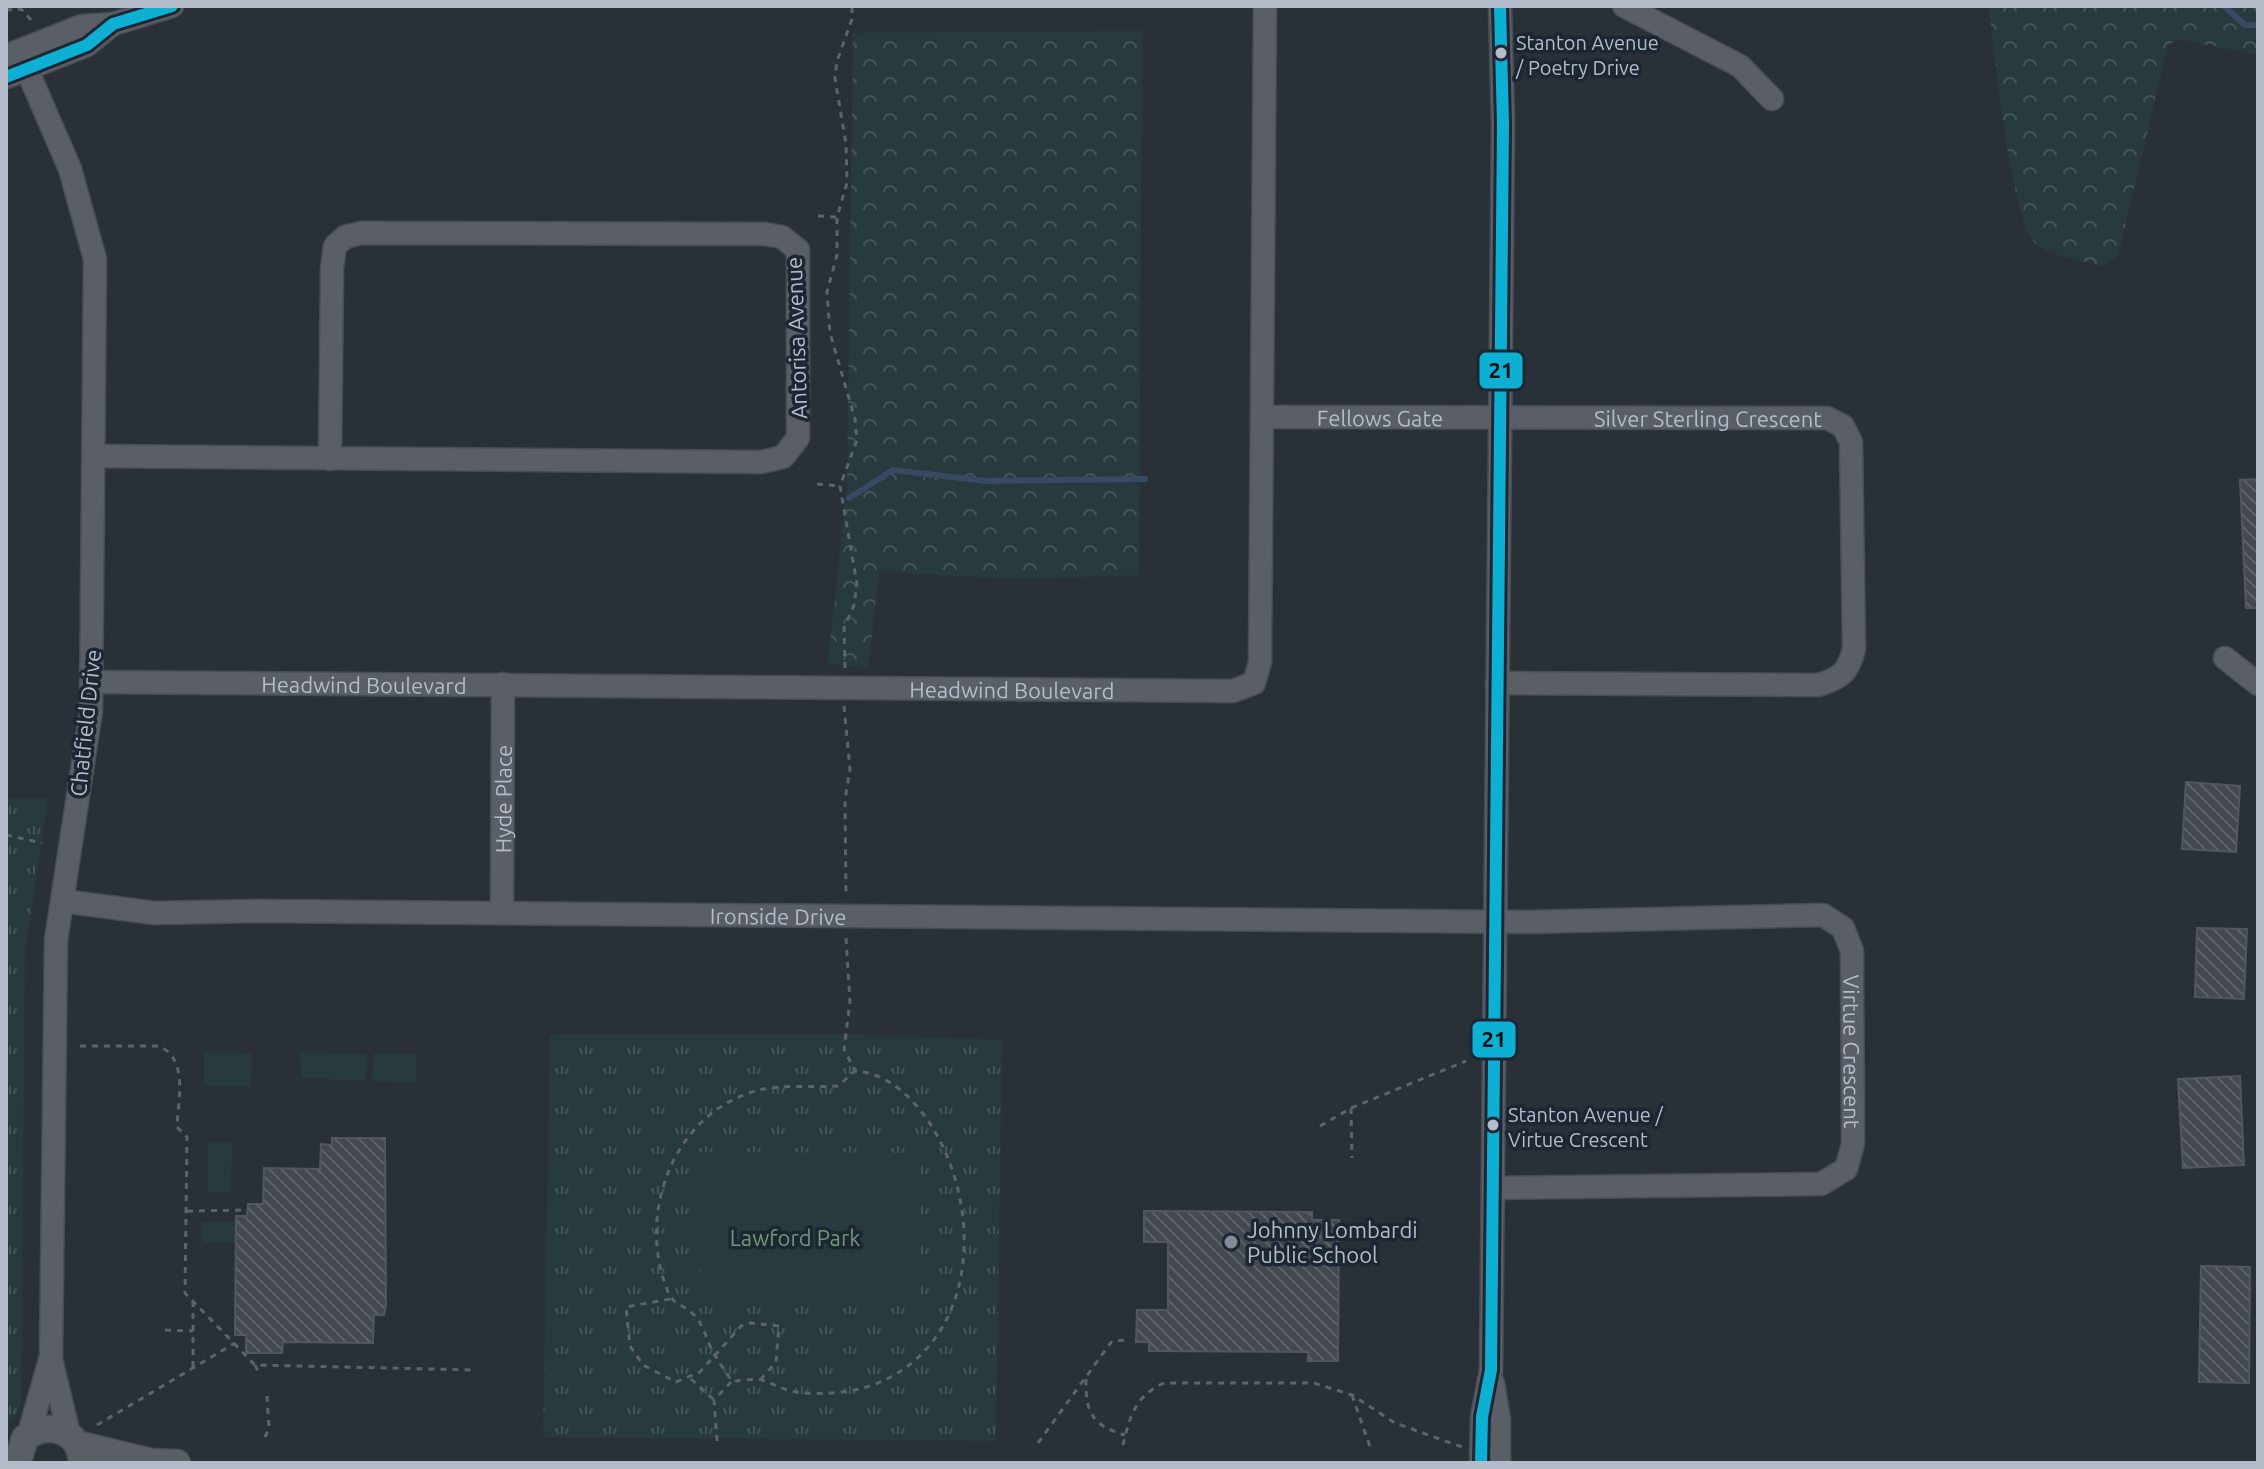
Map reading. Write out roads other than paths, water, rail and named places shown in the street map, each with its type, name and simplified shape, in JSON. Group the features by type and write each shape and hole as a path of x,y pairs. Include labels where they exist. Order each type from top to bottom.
{"street":[{"path":"15,63 82,26 113,24 172,6"},
{"name":"Headwind Boulevard","path":"92,682 1233,691 1254,683 1260,662 1265,6"},
{"path":"1499,1463 1499,1419 1491,1370 1503,125 1500,6"},
{"path":"1624,6 1740,66 1772,99"},
{"name":"Chatfield Drive","path":"15,63 70,169 95,259 92,682 56,940 51,1359 19,1446"},
{"name":"Antorisa Avenue","path":"95,456 330,459 761,462 783,457 798,438 798,250 782,237 765,234 361,233 345,237 335,246 332,269 330,459"},
{"name":"Fellows Gate","path":"1262,417 1498,419"},
{"name":"Silver Sterling Crescent","path":"1497,683 1818,685 1840,679 1849,667 1854,649 1851,442 1843,426 1827,418 1498,419"},
{"path":"2225,658 2258,684"},
{"name":"Hyde Place","path":"502,913 503,684"},
{"name":"Ironside Drive","path":"63,901 154,913 1495,922"},
{"name":"Virtue Crescent","path":"1493,1188 1821,1184 1846,1169 1853,1144 1852,951 1843,928 1834,919 1823,915 1495,922"},
{"name":"Chatfield Drive","path":"51,1359 80,1442"},
{"path":"1481,1463 1482,1417 1491,1370"},
{"path":"19,1446 46,1428 80,1442 150,1463 177,1463"}],"waterway":[{"path":"2224,6 2245,25 2258,25"},
{"path":"849,498 893,470 986,481 1145,479"}],"place":[{"name":"Stanton Avenue / Poetry Drive","path":"1501,53"},
{"name":"Stanton Avenue / Virtue Crescent","path":"1493,1125"},
{"name":"Johnny Lombardi Public School","path":"1231,1242"}],"park label":[{"name":"Lawford Park","path":"795,1237"}]}
